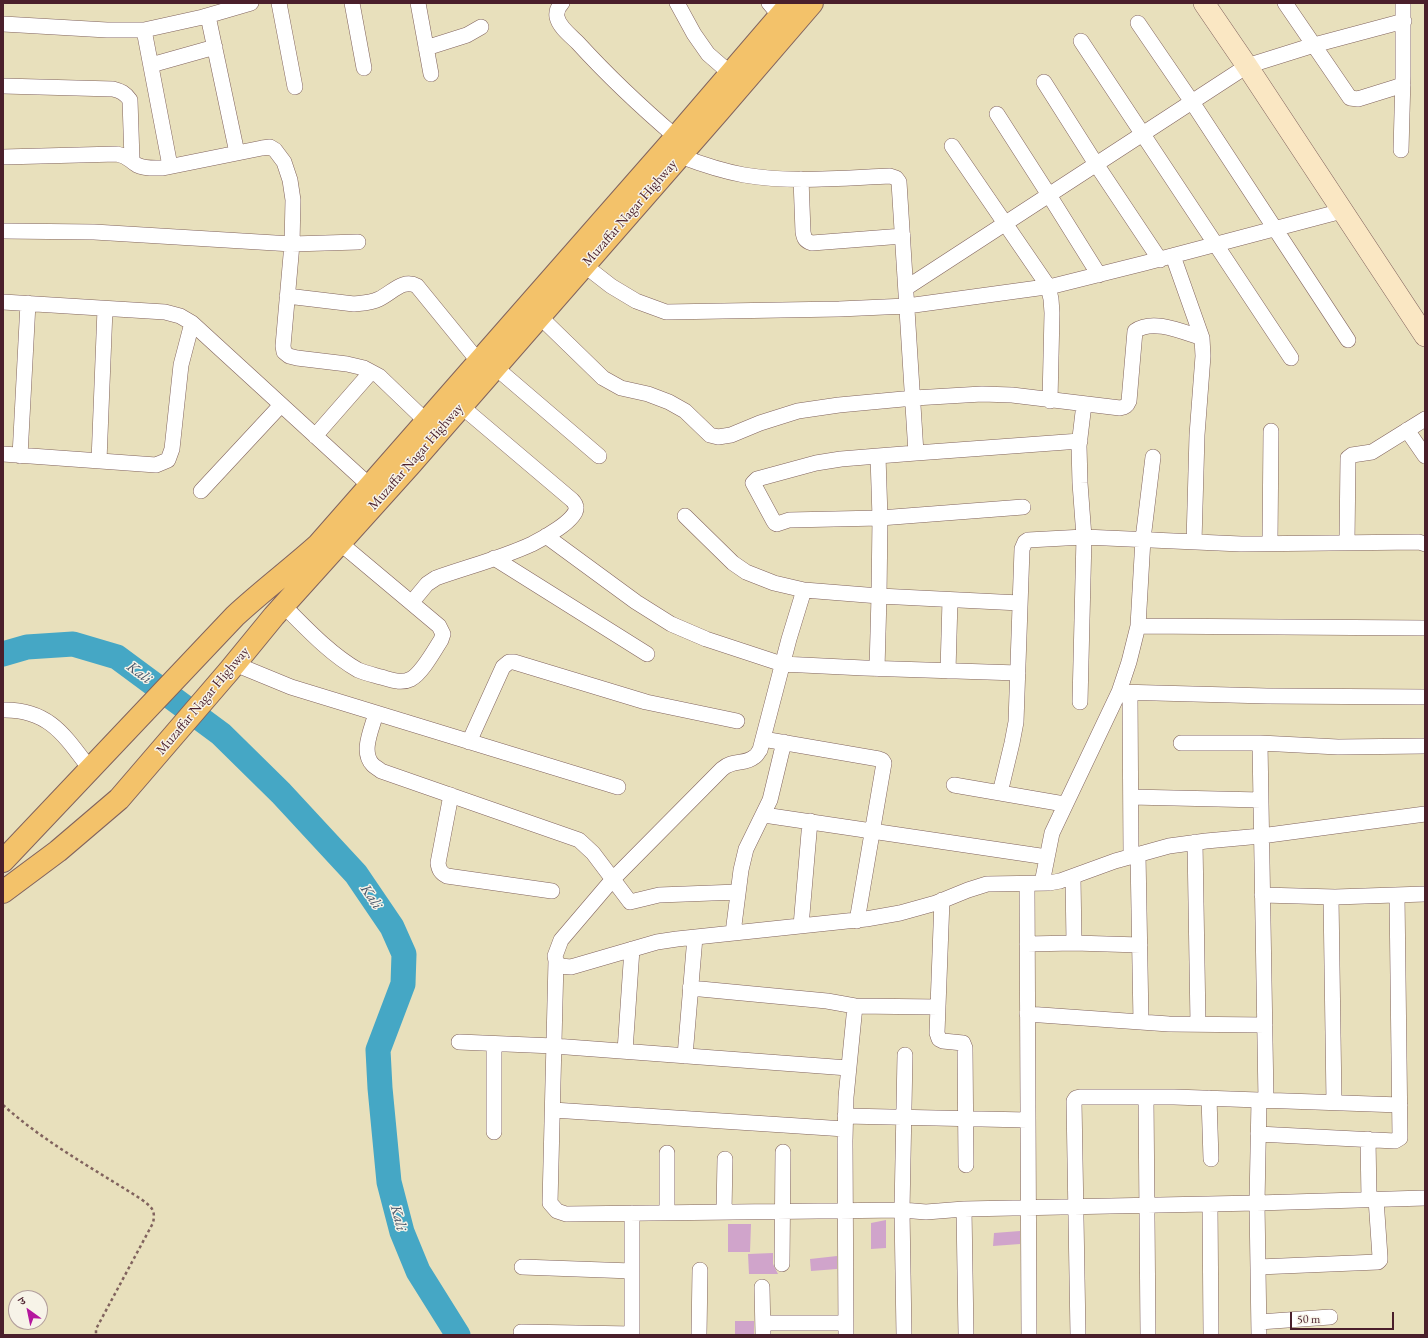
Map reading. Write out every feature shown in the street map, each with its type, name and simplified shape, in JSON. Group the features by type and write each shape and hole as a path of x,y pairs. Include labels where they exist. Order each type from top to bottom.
{"main road":[{"name":"Muzaffar Nagar Highway","path":"3,862 235,616 318,545 427,422 487,364 678,147 812,3"},
{"path":"1204,3 1425,336"},
{"name":"Muzaffar Nagar Highway","path":"534,311 584,265 678,147 780,7"},
{"name":"Muzaffar Nagar Highway","path":"3,892 58,851 119,799 283,605 461,406 487,364"}],"street":[{"path":"3,24 107,30 144,30 208,16 251,3"},
{"path":"279,3 295,87"},
{"path":"352,3 364,68"},
{"path":"418,3 431,74"},
{"path":"562,3 557,11 557,18 562,27 678,147 714,168 746,175 801,179 890,176 896,178 899,182 901,192 916,453"},
{"path":"677,3 694,34 708,54 731,74"},
{"path":"1285,3 1350,98 1358,99 1403,85"},
{"path":"1401,150 1404,21 1403,3"},
{"path":"208,16 237,152"},
{"path":"906,288 1247,66 1314,45 1404,21"},
{"path":"1138,23 1276,228 1348,340"},
{"path":"426,48 467,35 481,27"},
{"path":"144,30 170,166"},
{"path":"1081,41 1217,244 1291,358"},
{"path":"151,66 214,47"},
{"path":"1044,82 1096,164 1166,258 1202,338 1203,356 1197,435 1194,542"},
{"path":"3,86 113,89 122,91 130,100 132,160"},
{"path":"996,114 1099,274"},
{"path":"952,146 1048,286 1052,313 1050,401"},
{"path":"3,157 118,154 125,156 137,164 147,168 170,166 262,148 270,148 274,150 284,162 290,180 293,200 292,244 283,346 284,352 289,356 297,358 347,364 364,368 379,376 427,422"},
{"path":"801,179 803,232 807,241 812,243 903,236"},
{"path":"584,265 611,286 636,301 666,312 907,306 1048,286 1166,258 1342,211"},
{"path":"3,230 94,232 292,244 358,242"},
{"path":"287,296 354,304 365,303 379,299 406,283 412,283 417,286 487,364 599,456"},
{"path":"3,302 165,312 180,316 192,323 370,486"},
{"path":"20,456 28,303"},
{"path":"99,461 104,309"},
{"path":"534,311 603,378 621,388 648,394 669,402 685,411 710,434 718,437 798,411 839,405 914,398 982,394 1012,395 1050,401 1120,408 1128,405 1129,401 1135,331 1138,329 1158,326 1171,328 1202,338"},
{"path":"3,454 156,465 168,460 172,449 181,365 192,323"},
{"path":"315,436 371,372"},
{"path":"1080,702 1084,537 1080,483 1080,441 1084,404"},
{"path":"201,491 281,405"},
{"path":"412,602 427,584 436,578 532,544 555,532 575,513 575,504 461,406"},
{"path":"1347,542 1348,458 1352,455 1372,452 1425,419"},
{"path":"1407,430 1425,456"},
{"path":"1270,543 1271,431"},
{"path":"1023,507 880,518 801,519 789,520 777,524 773,520 753,483 757,479 816,463 841,459 1080,441"},
{"path":"877,669 880,518 878,456"},
{"path":"1141,1022 1140,945 1124,692 1129,662 1138,626 1143,539 1153,457"},
{"path":"685,516 733,563 746,572 774,583 804,590 879,596 1020,603"},
{"path":"546,536 636,602 672,624 706,639 782,664 877,669 1018,673"},
{"path":"1000,793 1015,729 1022,549 1025,542 1028,540 1084,537 1242,544 1419,542 1425,544"},
{"path":"283,605 315,636 359,670 395,681 405,681 413,678 419,673 441,640 443,634 439,626 435,621 340,543"},
{"path":"494,558 647,654"},
{"path":"804,590 782,664 760,750 754,757 742,762 732,763 722,769 613,879 561,940 555,956 550,1203 553,1208 566,1214 845,1210 902,1210 926,1212 1027,1207 1257,1203 1425,1198"},
{"path":"948,671 950,600"},
{"path":"1138,626 1425,628"},
{"path":"469,742 503,667 509,662 514,662 646,702 737,721"},
{"path":"232,667 291,687 618,787"},
{"path":"1124,692 1267,696 1425,697"},
{"path":"1042,883 1046,856 1052,833 1064,804 1124,692"},
{"path":"3,710 13,710 34,714 47,721 59,730 93,766"},
{"path":"376,713 366,748 368,757 373,765 381,771 579,840 593,853 628,900 632,903 643,898 659,895 738,892"},
{"path":"763,739 882,760 884,765 857,920"},
{"path":"733,933 741,870 746,849 770,800 784,742"},
{"path":"1181,742 1260,743 1338,747 1425,746"},
{"path":"1260,743 1265,1025 1262,1100 1258,1134 1257,1203 1259,1328 1330,1317"},
{"path":"954,785 1064,804"},
{"path":"450,795 438,863 442,874 447,876 552,891"},
{"path":"1131,797 1261,800"},
{"path":"764,814 1046,856"},
{"path":"556,961 560,966 571,967 658,942 857,920 900,913 987,884 1027,884 1060,881 1135,855 1168,846 1261,836 1425,814"},
{"path":"801,926 810,822"},
{"path":"1195,842 1198,1024"},
{"path":"1073,877 1074,943"},
{"path":"1027,884 1028,1335"},
{"path":"1262,895 1331,897 1425,894"},
{"path":"1258,1134 1395,1141 1400,1138 1397,895"},
{"path":"1331,897 1334,1102"},
{"path":"942,900 937,1033 939,1039 942,1041 963,1043 964,1045 966,1165"},
{"path":"685,1056 695,937"},
{"path":"1027,944 1074,943 1140,945"},
{"path":"625,1051 632,949"},
{"path":"690,988 855,1006 938,1007"},
{"path":"762,1287 763,1329 846,1329 845,1123 848,1068 855,1006"},
{"path":"1027,1014 1169,1024 1265,1025"},
{"path":"459,1042 554,1046 848,1068"},
{"path":"494,1044 494,1132"},
{"path":"904,1335 902,1210 905,1055"},
{"path":"1146,1097 1148,1335"},
{"path":"1078,1335 1074,1101 1076,1098 1209,1098 1400,1105"},
{"path":"1209,1098 1211,1159"},
{"path":"553,1110 845,1123 903,1117 1027,1120"},
{"path":"1258,1267 1378,1262 1380,1260 1372,1199 1368,1139"},
{"path":"782,1264 783,1152"},
{"path":"667,1153 667,1213"},
{"path":"724,1212 725,1158"},
{"path":"1210,1204 1211,1335"},
{"path":"964,1209 966,1335"},
{"path":"521,1332 632,1334 632,1213"},
{"path":"522,1267 632,1271"},
{"path":"699,1335 700,1270"}],"path":[{"path":"3,1105 19,1119 59,1148 141,1199 152,1208 155,1214 153,1223 96,1329 96,1335"}],"building":[{"path":"886,1220 886,1248 871,1249 871,1223"},
{"path":"728,1224 751,1224 750,1252 728,1252"},
{"path":"1020,1231 1020,1244 993,1246 994,1233"},
{"path":"773,1253 773,1264 778,1274 749,1274 748,1254"},
{"path":"837,1256 837,1269 811,1271 810,1259"},
{"path":"735,1321 754,1321 754,1335 735,1335"}],"waterway":[{"name":"Kali","path":"3,654 27,647 73,644 117,657 221,734 281,793 356,874 392,927 404,954 403,984 378,1050 389,1182 402,1232 418,1271 458,1335"}]}
